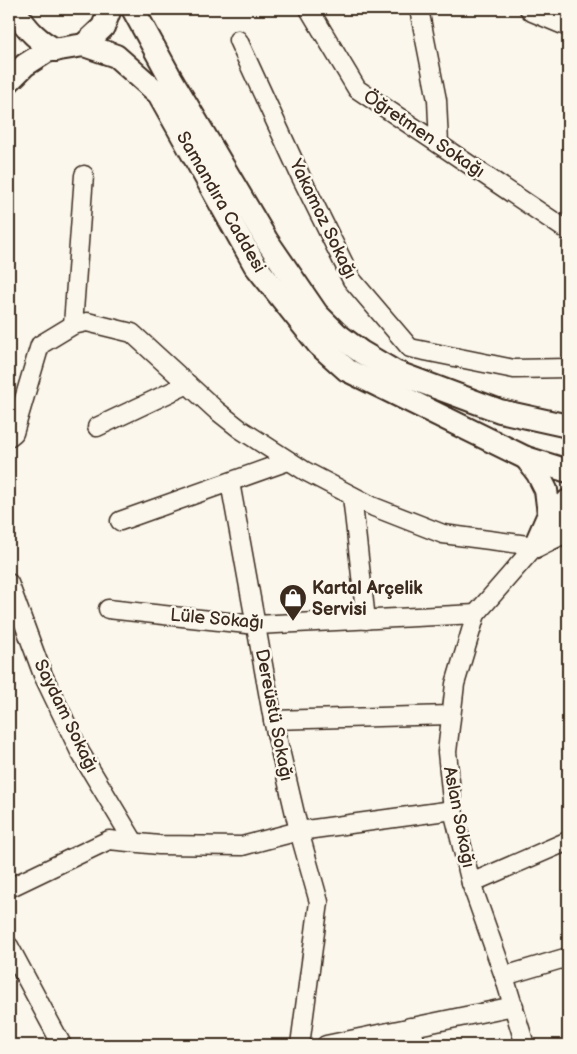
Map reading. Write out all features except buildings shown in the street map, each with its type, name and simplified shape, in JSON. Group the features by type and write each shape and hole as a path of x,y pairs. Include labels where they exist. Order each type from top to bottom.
{"main road":[{"path":"84,45 103,27 110,9"},
{"name":"Samandıra Caddesi","path":"133,9 169,75 267,241 317,314 337,334 395,372 500,411 568,426"},
{"path":"15,18 45,45 56,50"},
{"name":"Samandıra Caddesi","path":"9,81 25,65 47,51 84,45 116,56 159,94 255,265 318,344 347,370 526,458 568,471"},
{"path":"527,417 568,441"},
{"path":"526,458 538,474 546,490 549,514 535,546"},
{"path":"535,546 557,512 568,501"},
{"path":"535,546 568,530"}],"street":[{"name":"Öğretmen Sokağı","path":"309,9 357,88 568,230"},
{"path":"418,9 437,100 439,144"},
{"path":"529,9 568,27"},
{"name":"Yakamoz Sokağı","path":"238,40 301,177 352,280 410,348 514,369 568,368"},
{"path":"73,324 84,176"},
{"path":"9,437 14,432 40,345 73,324 87,322 132,333 216,410 240,429 288,461 352,496 374,507 444,534 535,546"},
{"path":"97,427 188,384"},
{"path":"120,521 288,461"},
{"name":"Dereüstü Sokağı","path":"230,482 273,720 318,902 300,1045"},
{"path":"352,496 366,620"},
{"name":"Aslan Sokağı","path":"525,1045 514,1006 471,882 453,810 447,752 455,684 476,614 535,546"},
{"name":"Saydam Sokağı","path":"9,583 44,675 80,752 134,842"},
{"name":"Lüle Sokağı","path":"108,609 256,625 476,614"},
{"path":"273,720 450,715"},
{"path":"9,888 109,840 159,845 242,846 299,831 453,810"},
{"path":"471,882 568,841"},
{"path":"9,946 62,1045"},
{"path":"504,976 568,957"},
{"path":"326,1045 514,1006"},
{"path":"410,1028 417,1045"}],"place":[{"name":"Kartal Arçelik Servisi","path":"293,622"}]}
